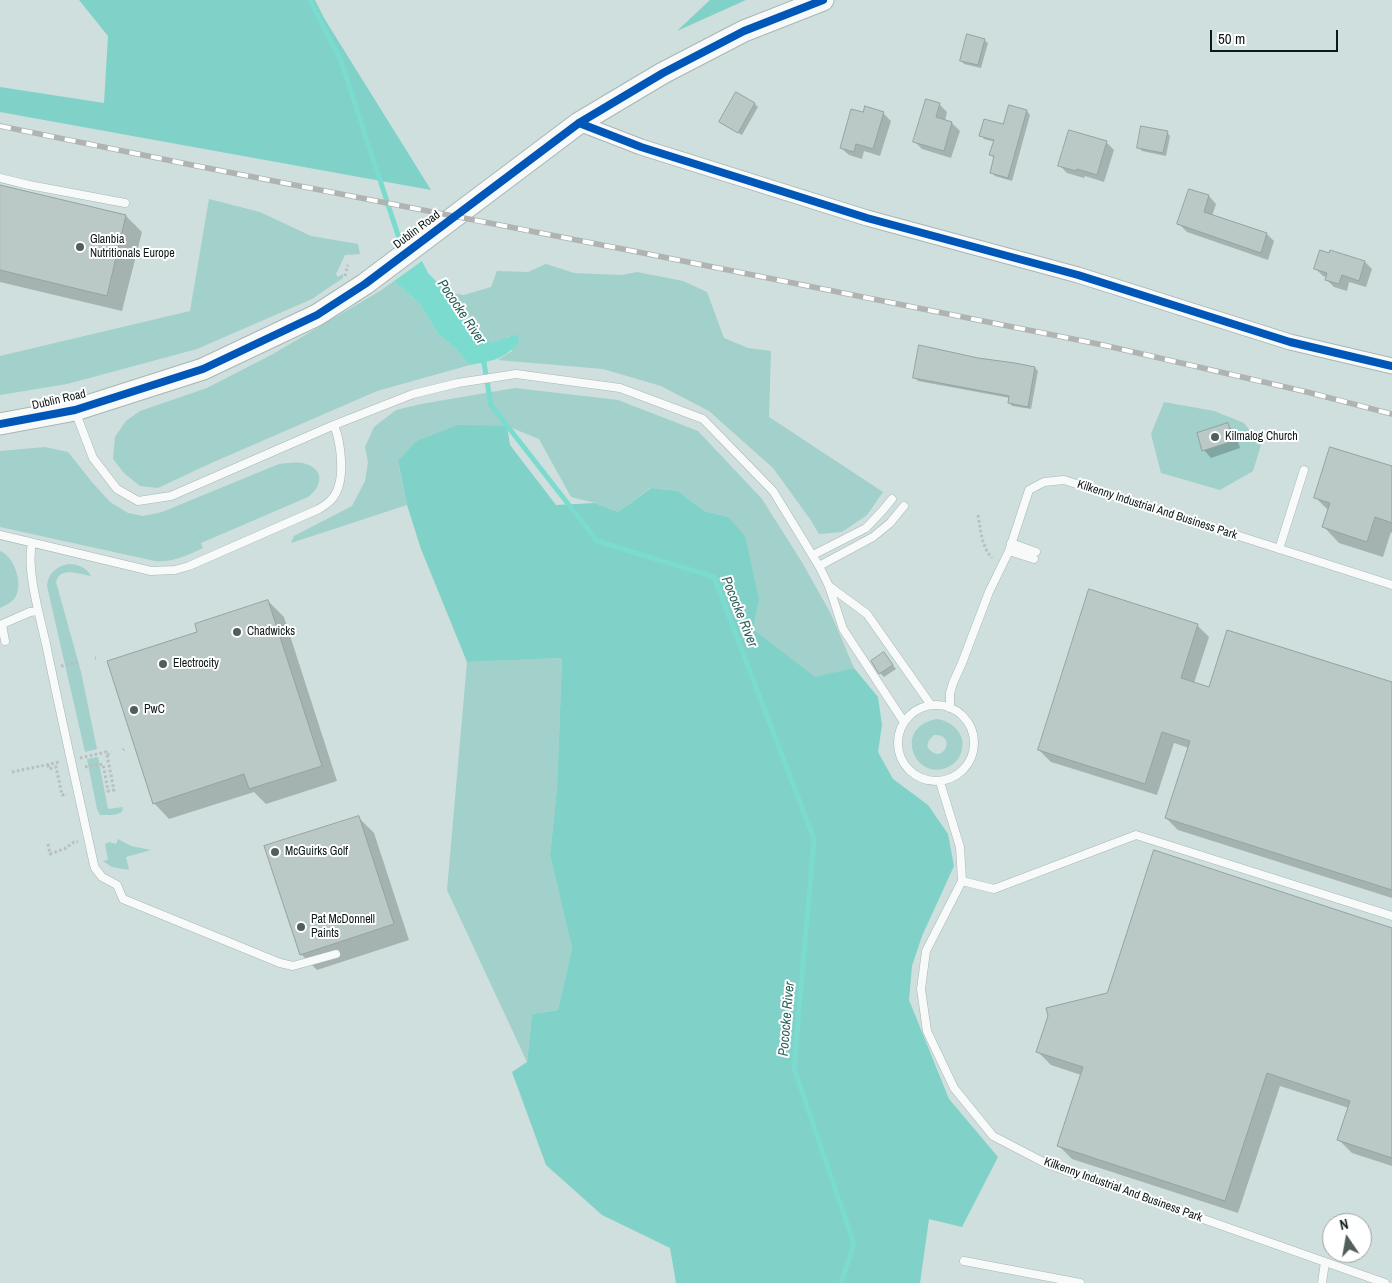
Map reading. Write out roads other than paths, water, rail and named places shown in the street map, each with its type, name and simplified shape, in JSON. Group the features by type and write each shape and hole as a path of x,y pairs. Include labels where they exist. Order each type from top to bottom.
{"main road":[{"name":"Dublin Road","path":"0,424 75,410 203,369 317,315 365,284 579,122 663,73 744,31 823,0"}],"street":[{"path":"579,122 641,147 867,218 1078,276 1290,342 1392,366"}],"lane":[{"path":"0,178 125,203"},
{"path":"75,410 93,458 117,489 138,501 171,496 334,425 413,394 458,383 516,374 620,388 703,419 773,491 819,566 829,586 843,629 904,722"},
{"path":"0,535 151,571 175,570 189,566 330,502 338,488 341,464 337,433 334,425"},
{"path":"1279,549 1304,470"},
{"name":"Kilkenny Industrial And Business Park","path":"950,708 950,693 953,683 989,592 1010,547 1029,490 1044,482 1064,480 1392,585"},
{"path":"813,555 866,528 892,499"},
{"path":"819,566 873,537 890,524 904,506"},
{"path":"32,543 30,563 38,610 95,868 102,877 117,885 123,898 238,946 293,966 336,954"},
{"path":"1010,547 1035,555"},
{"path":"829,586 868,614 931,705"},
{"path":"5,641 1,625 38,610"},
{"path":"931,705 941,705 961,714 970,724 974,736 974,749 971,761 963,771 952,779 940,782 927,781 916,776 906,768 900,758 897,745 899,733 904,722 911,714 931,705"},
{"path":"940,782 960,847 962,881 994,889 1136,835 1392,916"},
{"name":"Kilkenny Industrial And Business Park","path":"962,881 926,951 922,989 927,1030 954,1088 993,1136 1047,1164 1322,1261"},
{"path":"964,1260 1080,1283"},
{"path":"1322,1283 1325,1263"},
{"name":"Kilkenny Industrial And Business Park","path":"1328,1263 1384,1283"}],"waterway":[{"name":"Pococke River","path":"310,0 341,61 398,235 406,247"},
{"name":"Pococke River","path":"480,358 484,363 491,405 597,541 714,577 814,839 794,1068 854,1244 841,1283"}],"railway":[{"path":"0,126 1103,345 1307,392 1392,414"}],"place":[{"name":"Glanbia Nutritionals Europe","path":"80,247"},
{"name":"Kilmalog Church","path":"1215,437"},
{"name":"Chadwicks","path":"237,632"},
{"name":"Electrocity","path":"163,664"},
{"name":"PwC","path":"134,710"},
{"name":"McGuirks Golf","path":"275,852"},
{"name":"Pat McDonnell Paints","path":"301,927"}]}
